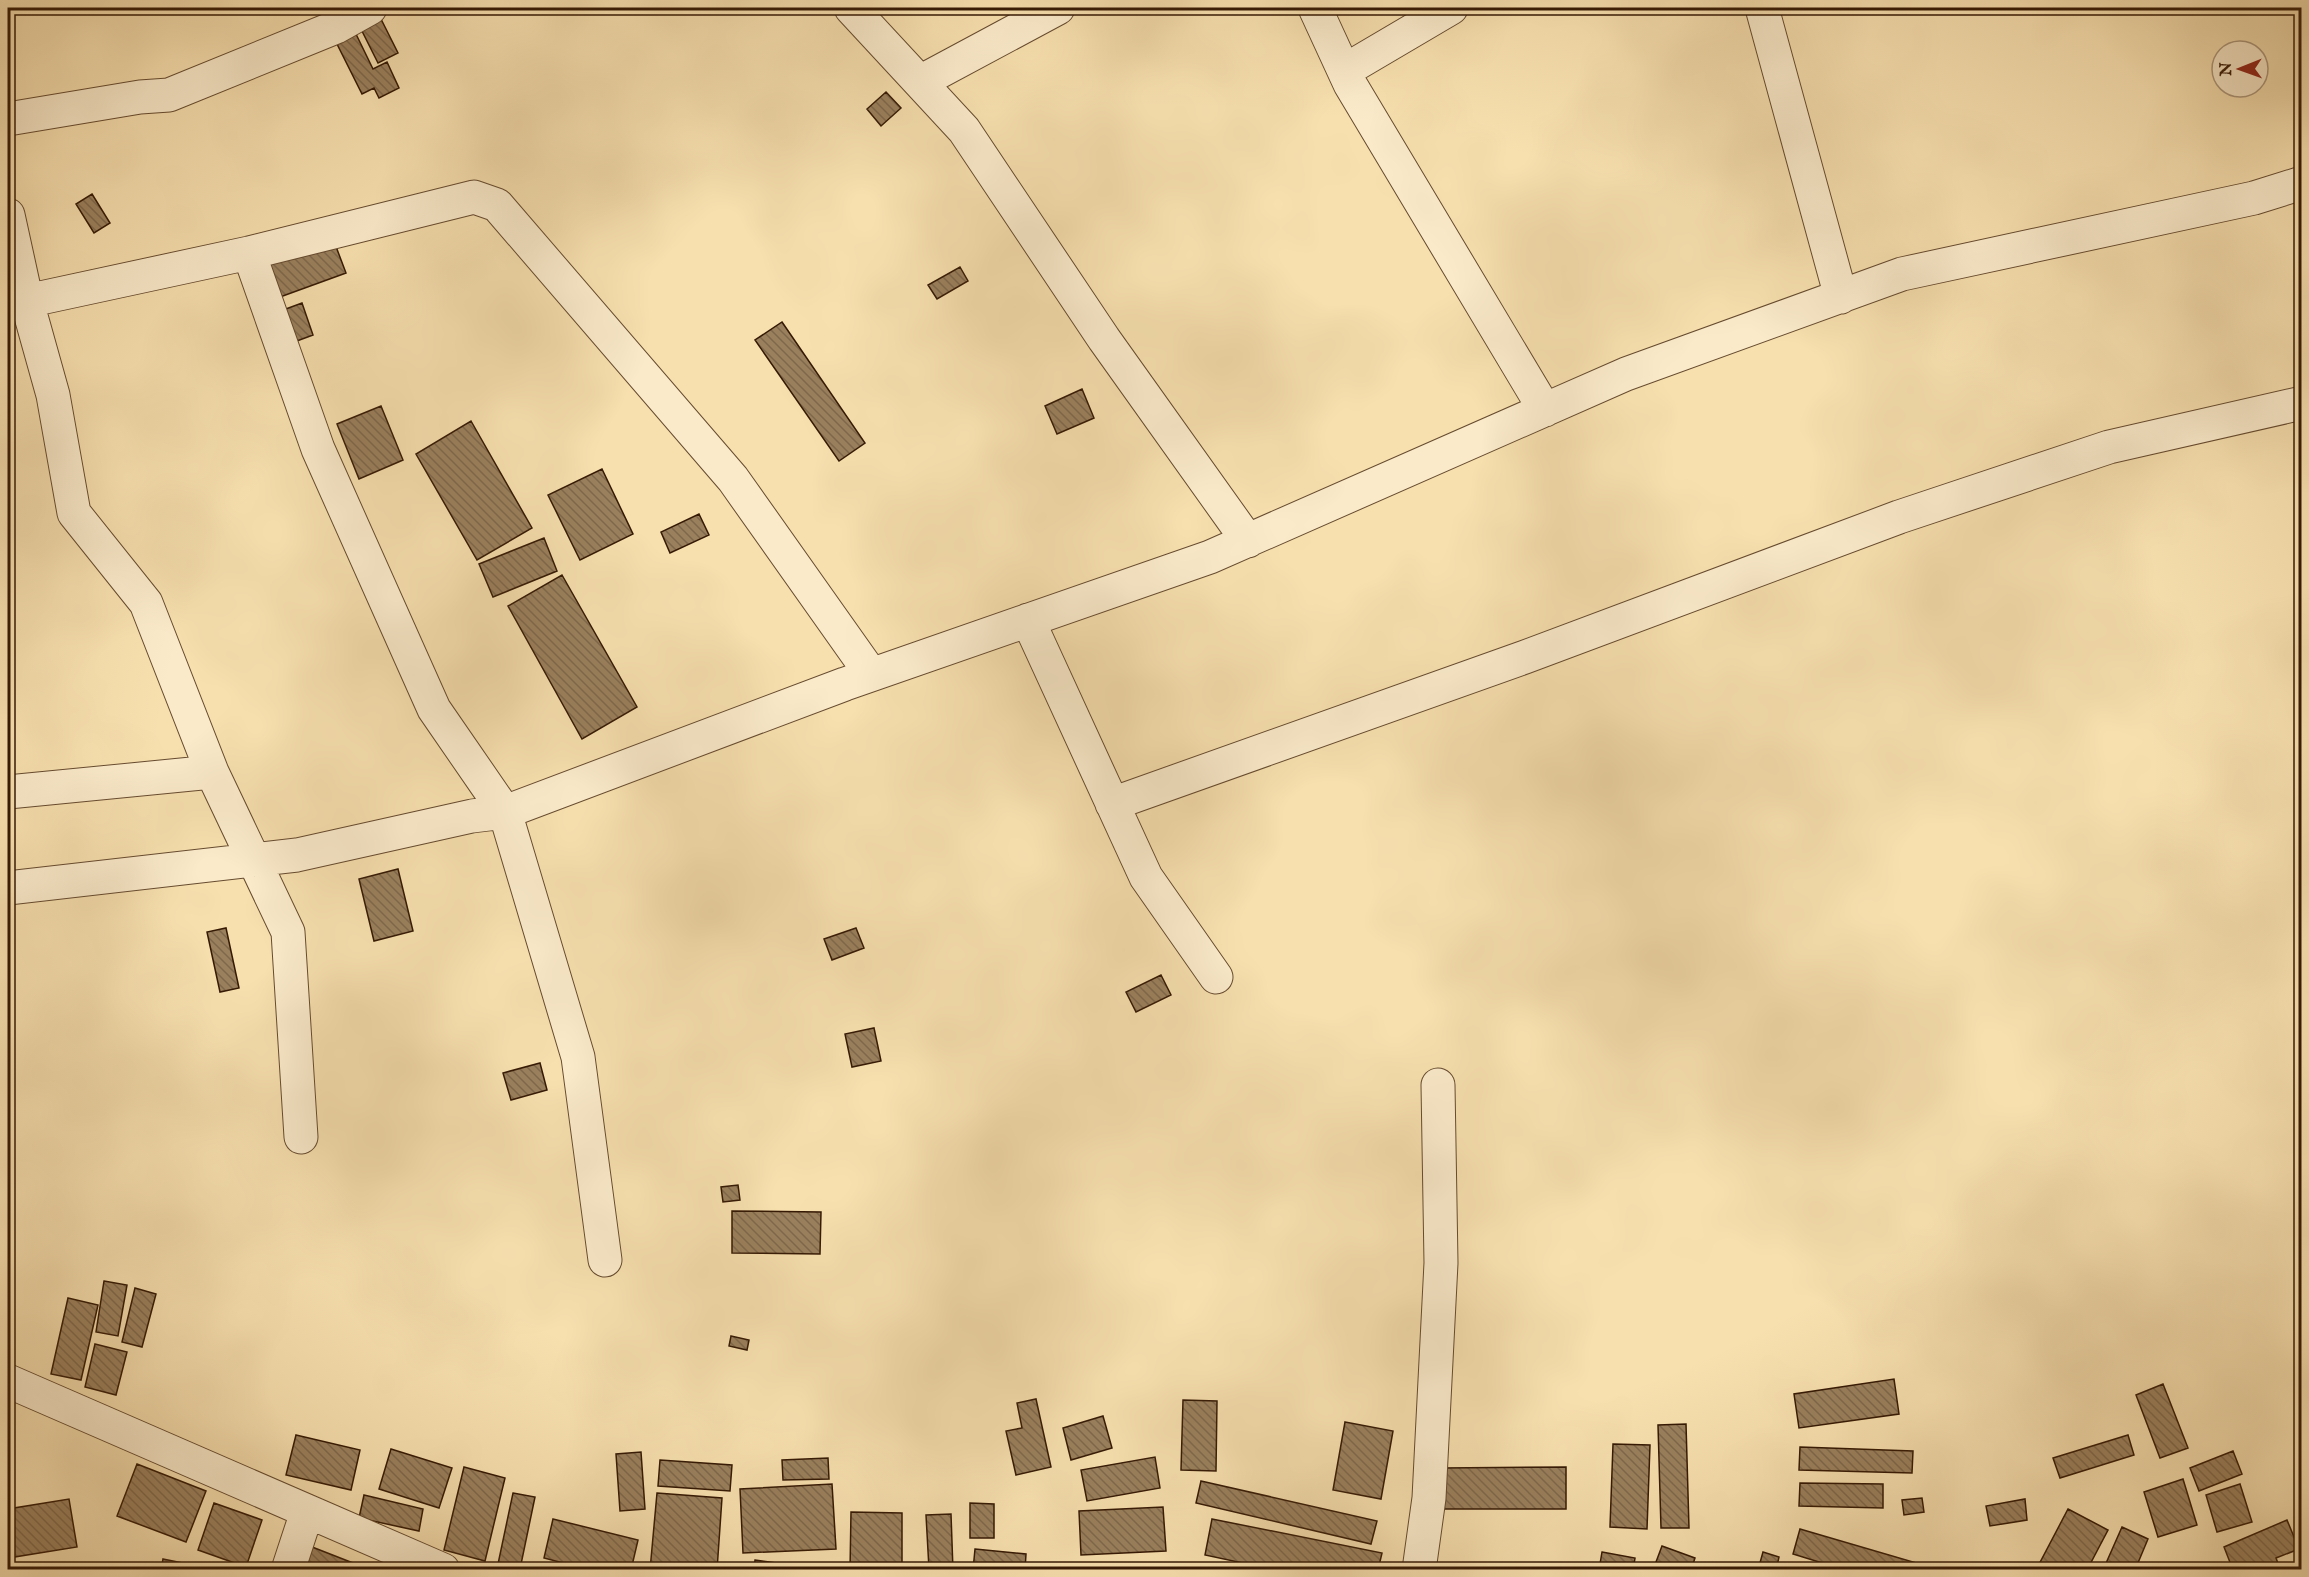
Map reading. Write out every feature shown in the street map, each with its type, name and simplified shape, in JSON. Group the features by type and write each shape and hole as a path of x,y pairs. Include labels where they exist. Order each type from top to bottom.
{"street":[{"path":"8,119 140,97 170,95 336,27 370,8"},
{"path":"851,8 964,130 1104,339 1248,541"},
{"path":"920,82 1058,8"},
{"path":"1315,8 1344,70 1545,410"},
{"path":"1344,70 1451,8"},
{"path":"1762,8 1841,297"},
{"path":"8,888 297,855 472,816 504,812 871,674 1210,557 1626,374 1902,274 2254,198 2301,183"},
{"path":"17,304 249,253 474,197 497,205 733,479 871,674"},
{"path":"8,215 17,304 53,395 74,513 146,603 212,772 288,932 301,1137"},
{"path":"249,253 318,449 434,709 504,812 578,1056 605,1260"},
{"path":"1112,804 1514,661 1910,513 2109,447 2301,403"},
{"path":"1028,620 1146,877 1216,977"},
{"path":"8,792 212,772"},
{"path":"1419,1569 1429,1498 1441,1263 1438,1085"},
{"path":"8,1381 443,1569"},
{"path":"288,1569 307,1512"}],"building":[{"path":"381,19 398,53 378,63 361,29"},
{"path":"355,32 373,69 387,62 399,88 379,98 374,88 362,94 336,42"},
{"path":"886,92 901,108 881,126 867,109"},
{"path":"92,194 110,223 94,233 76,204"},
{"path":"332,236 346,273 280,297 267,260"},
{"path":"960,267 968,281 937,299 928,285"},
{"path":"302,303 313,335 286,345 275,313"},
{"path":"782,322 865,443 839,461 755,340"},
{"path":"1082,389 1094,418 1057,434 1045,406"},
{"path":"381,406 403,460 359,479 337,424"},
{"path":"471,421 532,528 477,560 416,454"},
{"path":"602,469 633,534 580,560 548,495"},
{"path":"699,514 709,535 670,553 661,532"},
{"path":"544,538 557,571 493,597 479,564"},
{"path":"562,575 637,707 582,739 508,606"},
{"path":"398,869 413,931 374,941 359,879"},
{"path":"226,928 239,988 220,992 207,932"},
{"path":"856,928 864,948 832,960 824,939"},
{"path":"1161,975 1171,995 1136,1012 1126,992"},
{"path":"874,1028 881,1061 852,1067 845,1034"},
{"path":"540,1063 547,1090 511,1100 503,1073"},
{"path":"738,1185 740,1200 723,1202 721,1187"},
{"path":"732,1211 821,1212 820,1254 732,1253"},
{"path":"104,1281 127,1285 118,1336 96,1332"},
{"path":"135,1288 156,1294 142,1347 122,1342"},
{"path":"68,1298 98,1305 81,1380 51,1374"},
{"path":"731,1336 749,1340 747,1350 729,1346"},
{"path":"95,1344 127,1352 116,1395 85,1387"},
{"path":"1894,1379 1899,1414 1799,1428 1794,1394"},
{"path":"2163,1384 2188,1448 2160,1458 2136,1395"},
{"path":"1036,1399 1051,1467 1016,1475 1006,1431 1022,1428 1017,1403"},
{"path":"1183,1400 1217,1401 1216,1471 1181,1470"},
{"path":"1103,1416 1112,1448 1071,1460 1063,1428"},
{"path":"1345,1422 1393,1431 1381,1499 1333,1490"},
{"path":"1686,1424 1689,1528 1661,1528 1658,1425"},
{"path":"296,1435 360,1450 351,1490 286,1475"},
{"path":"2128,1435 2134,1455 2060,1478 2053,1458"},
{"path":"1613,1444 1650,1445 1647,1529 1610,1527"},
{"path":"1800,1447 1913,1451 1912,1473 1799,1470"},
{"path":"391,1449 452,1468 439,1508 379,1489"},
{"path":"2233,1451 2242,1474 2199,1491 2190,1468"},
{"path":"641,1452 645,1509 620,1511 616,1454"},
{"path":"1155,1457 1160,1488 1087,1501 1081,1470"},
{"path":"828,1458 829,1479 783,1480 782,1460"},
{"path":"660,1460 732,1465 730,1491 658,1486"},
{"path":"137,1464 206,1491 186,1542 117,1516"},
{"path":"464,1467 505,1478 485,1561 444,1550"},
{"path":"1566,1467 1566,1509 1440,1509 1441,1468"},
{"path":"2183,1479 2197,1525 2158,1537 2144,1492"},
{"path":"1201,1481 1377,1521 1371,1544 1196,1503"},
{"path":"1800,1483 1883,1484 1883,1508 1799,1506"},
{"path":"832,1484 836,1549 743,1553 740,1489"},
{"path":"2240,1484 2252,1522 2217,1532 2206,1495"},
{"path":"513,1493 535,1497 520,1569 498,1564"},
{"path":"657,1493 722,1498 717,1570 650,1570"},
{"path":"364,1495 423,1509 419,1531 359,1518"},
{"path":"1922,1498 1924,1512 1904,1515 1902,1500"},
{"path":"69,1499 77,1547 8,1558 8,1509"},
{"path":"2025,1499 2027,1520 1990,1526 1986,1506"},
{"path":"214,1503 262,1520 246,1567 198,1550"},
{"path":"970,1503 994,1504 994,1538 970,1538"},
{"path":"1163,1507 1166,1551 1081,1555 1079,1511"},
{"path":"2068,1509 2108,1530 2087,1570 2036,1570"},
{"path":"851,1512 902,1513 902,1570 850,1570"},
{"path":"951,1514 953,1570 915,1570 929,1569 926,1515"},
{"path":"553,1519 638,1540 631,1570 590,1570 544,1558"},
{"path":"1212,1519 1382,1553 1378,1570 1276,1570 1205,1555"},
{"path":"2287,1520 2299,1549 2276,1558 2279,1566 2272,1570 2249,1570 2247,1564 2233,1570 2224,1547"},
{"path":"2122,1527 2148,1539 2135,1570 2103,1570"},
{"path":"1800,1529 1937,1570 1845,1570 1793,1554"},
{"path":"307,1545 371,1570 298,1570"},
{"path":"1662,1546 1695,1558 1691,1570 1653,1570"},
{"path":"975,1549 1026,1554 1025,1570 973,1570"},
{"path":"1602,1552 1635,1558 1633,1570 1599,1570"},
{"path":"1763,1552 1779,1557 1776,1570 1758,1570"},
{"path":"163,1559 188,1564 186,1570 161,1570"},
{"path":"2302,1559 2302,1570 2280,1570"},
{"path":"755,1560 827,1570 754,1570"},
{"path":"1121,1566 1121,1570 1097,1570 1097,1568"}]}
